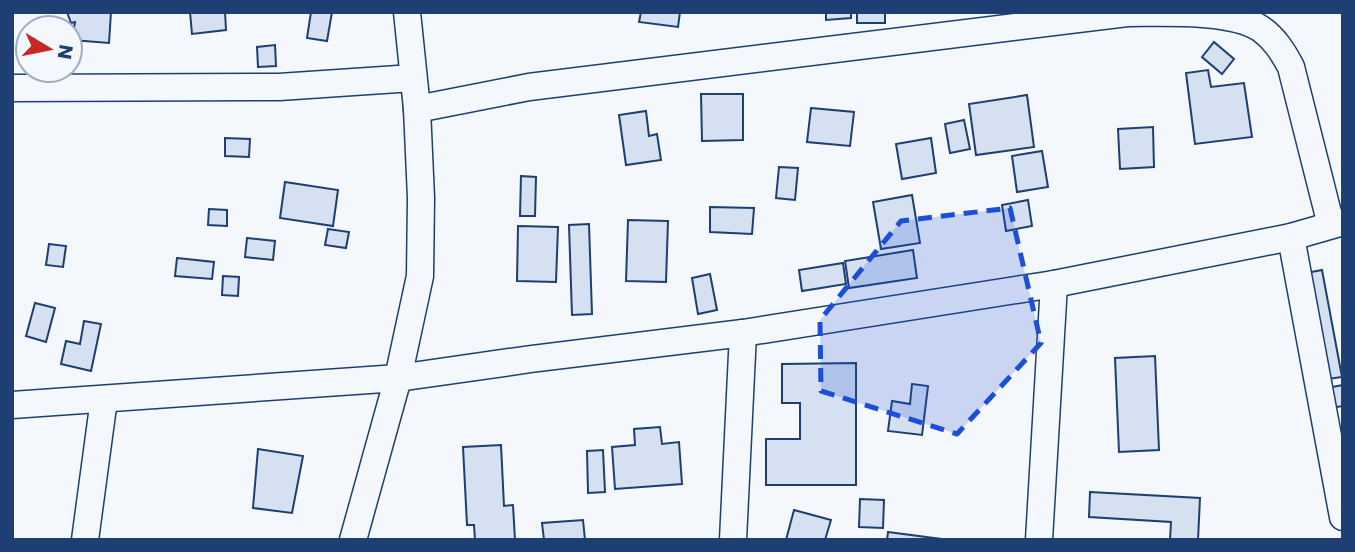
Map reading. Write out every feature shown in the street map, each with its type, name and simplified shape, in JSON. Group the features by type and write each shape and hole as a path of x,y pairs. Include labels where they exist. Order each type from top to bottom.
{"street":[{"path":"353,540 398,378 420,276 421,198 417,109 407,12"},
{"path":"12,405 398,378 743,333 1054,284 1291,237 1337,224 1291,67 1280,46 1260,27 1232,18 1183,13 1127,13 557,84 417,109"},
{"path":"12,88 279,87 413,78"},
{"path":"1291,237 1343,517"},
{"path":"1039,540 1054,284"},
{"path":"733,540 743,333"},
{"path":"85,540 104,399"}],"highlighted area":[{"path":"1010,208 1041,343 957,434 821,391 820,320 901,221"}],"building":[{"path":"67,12 111,12 109,43 84,41 84,14"},
{"path":"190,12 225,12 226,30 192,34"},
{"path":"311,12 332,12 327,41 307,38"},
{"path":"641,12 680,12 678,27 639,22"},
{"path":"826,12 851,12 851,18 826,20"},
{"path":"857,12 885,12 885,23 857,23"},
{"path":"1214,42 1234,59 1222,74 1202,57"},
{"path":"275,45 276,66 258,67 257,47"},
{"path":"1208,70 1211,87 1244,83 1252,137 1195,144 1186,73"},
{"path":"701,94 743,94 743,140 702,141"},
{"path":"1027,95 1034,147 976,155 969,104"},
{"path":"811,108 854,112 850,146 807,142"},
{"path":"646,111 649,136 657,134 661,160 626,165 619,115"},
{"path":"964,120 970,149 950,153 945,124"},
{"path":"1153,127 1154,167 1120,169 1118,129"},
{"path":"225,138 250,139 249,157 225,156"},
{"path":"931,138 936,173 902,179 896,144"},
{"path":"1042,151 1048,187 1017,192 1012,156"},
{"path":"779,167 798,168 795,200 776,198"},
{"path":"521,176 536,177 535,216 520,216"},
{"path":"285,182 338,190 333,226 280,218"},
{"path":"912,195 920,243 881,249 873,202"},
{"path":"1028,200 1032,226 1006,231 1002,205"},
{"path":"710,207 754,208 752,234 710,232"},
{"path":"209,209 227,210 227,226 208,225"},
{"path":"628,220 668,221 666,282 626,281"},
{"path":"589,224 592,314 572,315 569,225"},
{"path":"518,226 558,227 556,282 517,281"},
{"path":"328,229 349,232 346,248 325,245"},
{"path":"247,238 275,241 273,260 245,257"},
{"path":"49,244 66,246 63,267 46,265"},
{"path":"913,250 917,278 849,288 845,261"},
{"path":"177,258 214,262 212,279 175,276"},
{"path":"843,263 846,284 802,291 799,270"},
{"path":"1322,270 1342,377 1321,380 1301,274"},
{"path":"710,274 717,310 698,314 692,278"},
{"path":"223,276 239,277 238,296 222,295"},
{"path":"35,303 55,308 46,342 26,336"},
{"path":"84,321 101,324 91,371 61,364 66,341 80,344"},
{"path":"1155,356 1159,450 1119,452 1115,358"},
{"path":"856,363 856,485 766,485 766,439 800,439 800,403 782,403 782,364"},
{"path":"912,384 928,386 922,435 888,431 892,401 910,404"},
{"path":"1343,385 1343,406 1330,408 1327,388"},
{"path":"660,427 662,444 679,442 682,484 615,489 612,447 635,445 634,429"},
{"path":"501,445 504,506 513,505 515,540 475,540 474,525 467,525 463,447"},
{"path":"258,449 303,456 292,513 253,508"},
{"path":"603,450 605,492 588,493 587,451"},
{"path":"1090,492 1200,498 1198,540 1170,540 1171,522 1089,517"},
{"path":"860,499 884,500 883,528 859,527"},
{"path":"794,510 831,520 825,540 786,540"},
{"path":"583,520 585,540 544,540 542,523"},
{"path":"888,532 941,539 941,540 887,540"}]}
